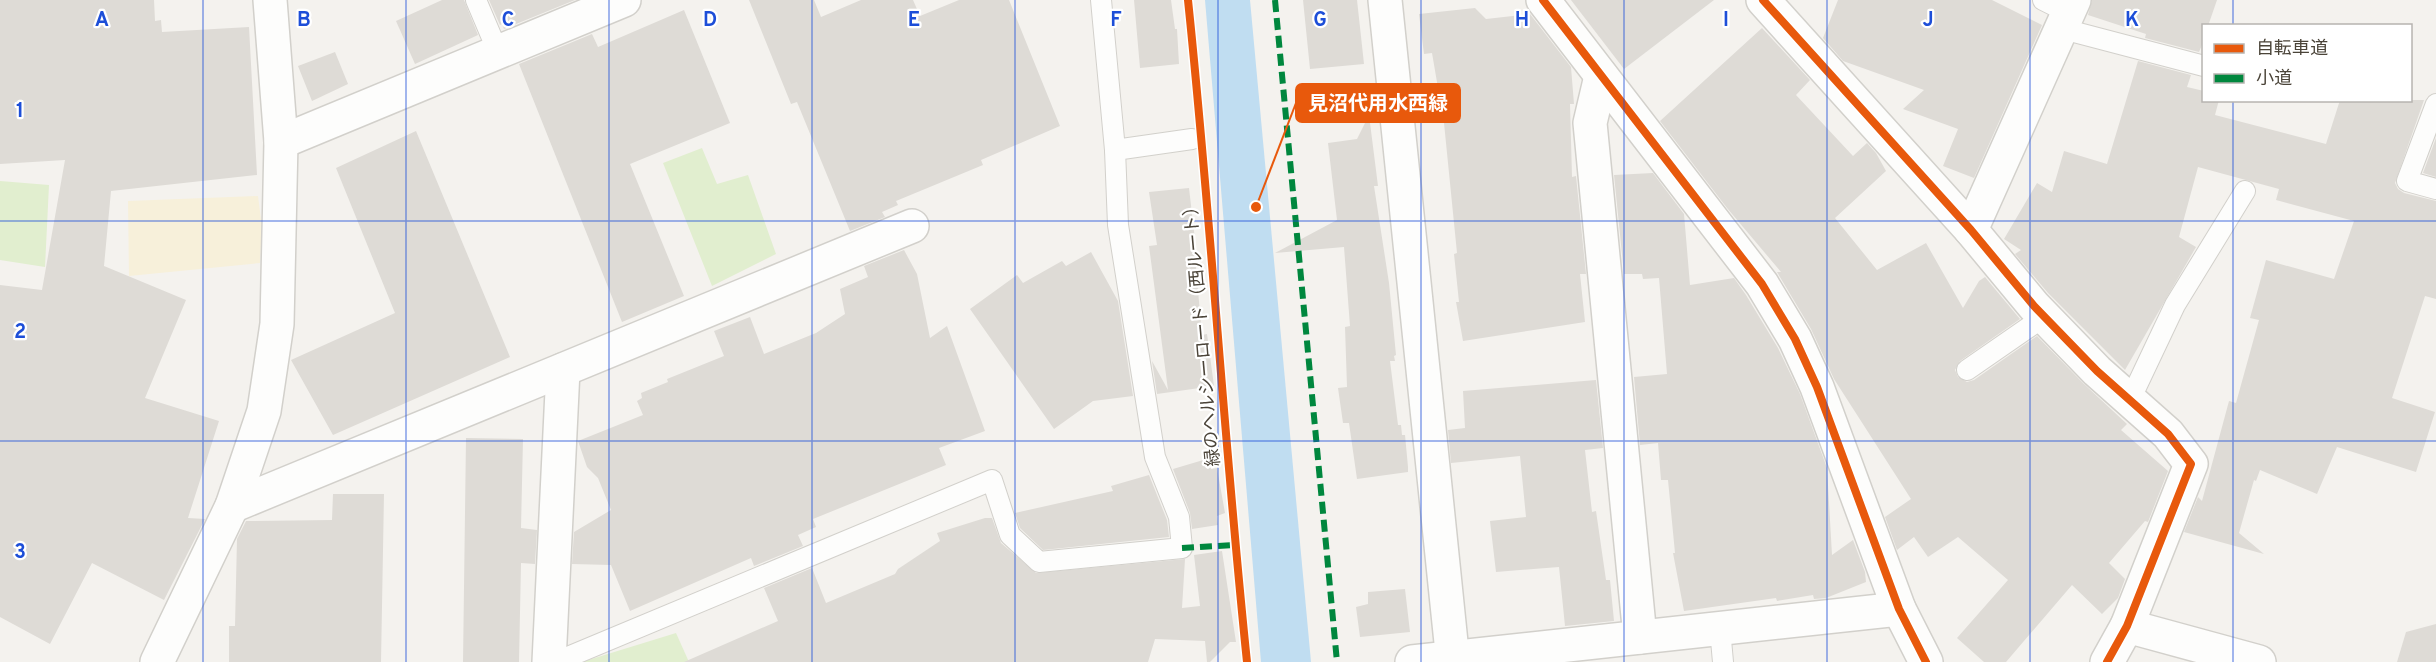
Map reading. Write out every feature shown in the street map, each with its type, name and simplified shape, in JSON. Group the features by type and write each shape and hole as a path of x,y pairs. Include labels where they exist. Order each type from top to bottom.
{"street":[{"path":"157,662 232,506 264,411 277,324 281,142 270,0"},
{"path":"281,142 624,0"},
{"path":"1385,0 1453,660"},
{"path":"1543,0 1762,284 1796,339 1817,387 1899,609 1926,662"},
{"path":"1778,6 2045,316 2097,371 2168,434 2191,464 2127,626 2107,662"},
{"path":"1971,230 2062,11"},
{"path":"1601,76 1590,123 1640,637"},
{"path":"232,506 912,226"},
{"path":"549,662 563,370"},
{"path":"1412,662 1568,653 1640,637 1899,609"},
{"path":"2127,626 2259,662"}],"lane":[{"path":"476,0 498,52"},
{"path":"556,662 992,480 1010,535 1039,562 1182,548 1179,517 1155,457 1118,225 1115,150 1101,0"},
{"path":"2062,11 2202,65"},
{"path":"2436,104 2407,181 2436,189"},
{"path":"1115,150 1192,139"},
{"path":"2130,400 2175,305 2245,191"},
{"path":"1967,370 2045,316"},
{"path":"1720,629 1724,662"}],"green space":[{"path":"702,148 717,184 748,175 776,254 712,286 663,163"},
{"path":"0,181 49,185 45,267 0,260"},
{"path":"676,633 689,662 584,662 585,661"}],"sand":[{"path":"258,196 262,227 260,263 129,276 128,201"}],"water":[{"path":"1205,0 1250,0 1311,662 1261,662"}],"building":[{"path":"0,0 154,0 155,21 161,20 162,32 249,27 257,175 111,191 104,266 186,300 145,398 219,421 188,518 205,519 164,600 92,563 50,644 0,617 0,285 42,290 65,160 0,164"},
{"path":"442,0 464,0 478,35 415,64 396,21"},
{"path":"489,0 575,0 504,29"},
{"path":"749,0 814,0 821,17 861,0 913,0 920,16 959,0 1009,0 1060,126 981,160 983,165 896,201 898,205 882,212 885,217 850,231 797,102 791,104"},
{"path":"1134,0 1171,0 1175,29 1177,29 1179,64 1140,68"},
{"path":"1303,0 1357,0 1364,64 1310,69"},
{"path":"1571,0 1714,0 1624,69"},
{"path":"1838,0 1992,0 2042,25 1974,178 1943,166 1958,129 1903,109 1924,90 1843,61 1823,38"},
{"path":"2092,0 2217,0 2209,24 2202,24 2202,45 2199,52 2145,38 2146,34 2088,15"},
{"path":"1475,8 1486,19 1530,14 1571,67 1574,104 1570,104 1572,177 1576,176 1586,274 1580,274 1585,322 1463,341 1456,302 1459,302 1454,254 1457,253 1444,123 1432,53 1424,54 1419,14"},
{"path":"684,10 730,123 630,164 684,296 622,322 519,64 592,34 598,47"},
{"path":"1762,28 1810,80 1796,95 1853,156 1867,143 1876,153 1886,171 1835,218 1877,270 1926,243 1963,308 1979,281 1985,277 2020,319 1960,361 1955,370 1958,377 1967,382 1974,380 2037,336 2127,424 2121,430 2168,471 2148,522 2145,521 2109,563 2125,579 2118,598 2102,614 2072,585 2006,662 1984,662 1957,638 2008,580 1958,537 1928,557 1914,537 1897,550 1885,517 1911,499 1834,379 1811,329 1777,272 1781,272 1727,208 1660,121"},
{"path":"335,52 348,84 312,101 298,66"},
{"path":"2138,61 2191,75 2187,87 2202,91 2202,102 2218,102 2215,115 2326,144 2339,102 2424,100 2395,183 2404,193 2436,201 2436,299 2425,296 2392,398 2435,412 2416,472 2337,447 2317,494 2260,470 2256,481 2254,480 2239,533 2264,554 2184,532 2198,497 2202,501 2229,401 2236,403 2259,320 2250,318 2266,260 2334,279 2354,221 2276,200 2279,189 2198,167 2179,237 2196,247 2125,370 2048,293 2015,254 2021,250 2004,239 2037,183 2052,192 2064,151 2107,164"},
{"path":"1369,115 1378,186 1374,186 1389,283 1396,355 1394,356 1395,361 1390,361 1398,425 1401,425 1402,435 1405,435 1408,472 1357,479 1349,423 1343,423 1338,388 1347,387 1345,327 1350,326 1344,247 1275,253 1337,220 1328,143 1357,139"},
{"path":"416,131 510,357 333,435 291,360 395,313 336,168"},
{"path":"2436,138 2436,177 2423,173"},
{"path":"1653,173 1684,214 1690,285 1734,278 1778,348 1800,394 1827,468 1832,555 1853,540 1865,572 1866,582 1826,598 1814,599 1813,595 1777,601 1776,598 1684,611 1673,553 1675,553 1668,480 1661,480 1658,443 1640,445 1634,377 1667,374 1659,278 1643,279 1642,274 1624,274 1614,175"},
{"path":"1189,188 1197,257 1195,257 1202,335 1207,334 1214,386 1157,394 1152,361 1168,390 1149,246 1157,245 1149,192"},
{"path":"904,250 917,274 930,338 947,326 985,431 939,448 946,465 813,519 816,527 798,535 803,546 754,566 751,558 630,611 611,565 572,564 574,532 611,510 598,478 587,467 578,441 643,415 637,401 642,398 641,393 668,382 667,379 724,356 714,331 750,317 764,354 816,333 845,314 840,289 868,277 864,266"},
{"path":"1091,252 1118,301 1133,396 1093,401 1054,429 970,309 1017,275 1023,283 1062,261 1066,266"},
{"path":"1596,380 1603,448 1585,450 1592,512 1596,511 1606,580 1610,580 1614,621 1565,626 1559,567 1496,572 1490,521 1526,517 1520,456 1451,463 1448,430 1465,428 1463,391"},
{"path":"466,438 523,439 521,528 537,530 535,564 521,563 519,662 463,662"},
{"path":"1210,458 1211,469 1217,468 1225,513 1217,516 1218,525 1192,529 1190,513 1173,469"},
{"path":"1149,475 1167,520 1169,537 1043,550 1020,528 1015,513 1113,491 1111,486"},
{"path":"333,494 384,494 381,662 229,662 229,626 235,626 237,539 246,521 332,520"},
{"path":"985,518 992,518 1001,543 1036,573 1185,559 1182,608 1200,606 1194,555 1222,551 1236,642 1230,642 1210,662 1207,662 1205,641 1155,639 1148,662 684,662 778,621 764,588 812,568 826,603 895,574 898,569 940,541 937,533"},
{"path":"1405,589 1410,632 1360,637 1356,607 1368,604 1368,592"},
{"path":"2436,624 2436,662 2397,662 2406,632"}],"marked path":[{"path":"1275,0 1337,662"},
{"path":"1182,548 1235,545"}],"cycle path":[{"name":"緑のヘルシーロード（西ルート）","path":"1188,0 1247,662"},
{"path":"1543,0 1762,284 1795,339 1817,387 1899,609 1926,662"},
{"path":"1763,0 1971,230 2034,306 2097,371 2168,434 2191,464 2127,626 2107,662"}],"place":[{"name":"見沼代用水西緑","path":"1256,207"}]}
